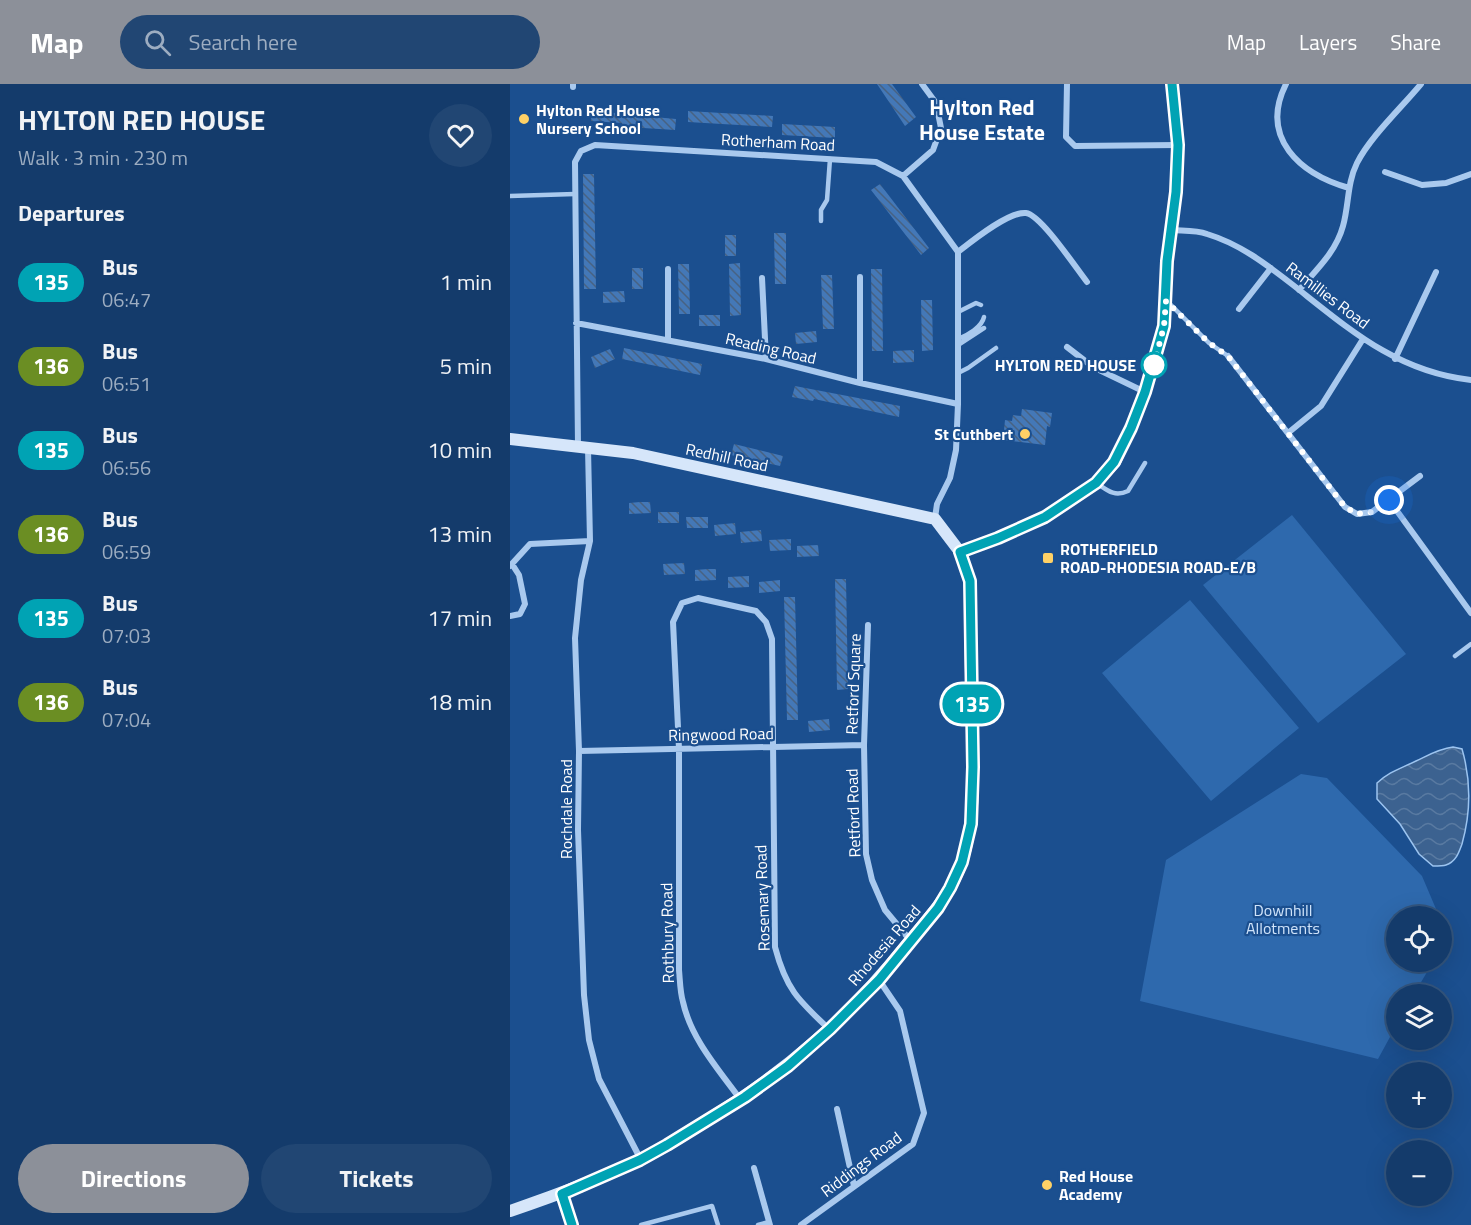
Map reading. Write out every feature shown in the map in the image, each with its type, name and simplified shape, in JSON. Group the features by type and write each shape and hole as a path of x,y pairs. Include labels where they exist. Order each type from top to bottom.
{"street":[{"path":"903,176 933,150 941,128 936,103 922,84"},
{"path":"1067,84 1066,137 1075,146 1178,145"},
{"path":"960,552 1045,517 1096,483 1114,462 1145,392 1164,326 1167,261 1176,192 1178,145 1172,84"},
{"path":"1286,84 1281,94 1278,114 1279,132 1286,150 1299,164 1314,174 1348,188"},
{"path":"1299,290 1329,256 1336,244 1344,225 1348,188 1357,163 1421,84"},
{"name":"Rotherham Road","path":"583,447 576,323 575,162 582,151 595,144 876,162 903,176 958,252"},
{"path":"1385,172 1422,185 1446,183 1471,174"},
{"path":"935,519 937,504 950,477 956,450 958,252 991,227 1014,215 1026,213 1039,219 1087,282"},
{"name":"Ramillies Road","path":"1171,230 1205,233 1234,244 1271,268 1363,339 1395,359 1426,371 1471,380"},
{"path":"1239,309 1271,268"},
{"path":"668,269 668,339"},
{"path":"1395,359 1436,272"},
{"path":"860,277 860,383"},
{"path":"762,278 766,359"},
{"name":"Reading Road","path":"576,323 766,359 860,383 958,404"},
{"path":"1288,433 1321,406 1363,339"},
{"path":"1067,347 1093,367 1145,392"},
{"path":"1228,356 1345,507 1357,514 1372,512 1420,476"},
{"name":"Redhill Road","path":"510,439 633,453 935,519"},
{"name":"Rochdale Road","path":"583,447 590,541 581,580 575,638 579,751 578,830 584,995 589,1040 599,1079 640,1160"},
{"path":"1389,500 1471,613"},
{"name":"Rhodesia Road","path":"510,1211 562,1194 640,1160 741,1100 788,1066 830,1029 879,980 938,908 962,862 971,824 973,767 970,581 960,552 935,519"},
{"path":"510,616 520,614 525,604 519,575 511,565 530,544 590,541"},
{"name":"Rosemary Road","path":"679,749 673,622 682,603 698,598 756,611 766,622 772,639 775,947 788,986 830,1029"},
{"name":"Retford Square","path":"864,745 868,625"},
{"name":"Ringwood Road","path":"579,751 864,745"},
{"name":"Retford Road","path":"864,745 866,854 872,880 885,910 910,940"},
{"name":"Rothbury Road","path":"679,749 679,970 683,1003 709,1057 741,1100"},
{"name":"Riddings Road","path":"801,1225 913,1144 924,1113 900,1011 879,980"},
{"path":"837,1109 854,1186"},
{"path":"754,1168 770,1223"},
{"path":"562,1194 572,1225"}],"lane":[{"path":"821,221 821,210 827,200 830,159"},
{"path":"510,196 575,194"},
{"path":"1166,301 1209,343 1228,356"},
{"path":"958,312 976,303 981,305"},
{"path":"958,342 982,323 984,317"},
{"path":"958,342 984,328"},
{"path":"958,373 996,348"},
{"path":"1096,483 1111,494 1124,493 1128,491 1145,463"},
{"path":"1455,656 1471,644"},
{"path":"641,1225 712,1206 717,1225"},
{"path":"758,1225 770,1223"}],"green space":[{"path":"1292,515 1406,654 1318,723 1203,585"},
{"path":"1190,600 1299,728 1211,801 1102,673"},
{"name":"Downhill Allotments","path":"1301,774 1327,778 1422,876 1435,906 1386,906 1386,972 1427,972 1420,984 1386,984 1386,1044 1378,1059 1140,1001 1166,860"}],"water":[{"path":"1453,747 1462,749 1465,761 1468,784 1467,820 1462,844 1455,859 1446,865 1433,866 1419,854 1400,824 1377,799 1377,783 1395,770 1434,752"}],"building":[{"path":"877,84 892,84 916,117 905,126"},
{"path":"592,110 676,119 675,130 591,121"},
{"path":"688,111 773,116 772,127 688,122"},
{"path":"782,124 835,127 835,138 782,135"},
{"path":"583,174 594,174 596,289 584,289"},
{"path":"880,184 929,248 921,255 871,190"},
{"path":"774,233 786,233 786,284 775,284"},
{"path":"725,235 736,235 736,256 725,256"},
{"path":"740,263 741,315 730,316 729,264"},
{"path":"678,264 689,264 690,314 679,314"},
{"path":"632,268 643,268 643,289 632,289"},
{"path":"871,269 882,269 883,351 872,351"},
{"path":"821,275 832,275 834,329 823,329"},
{"path":"624,291 625,302 603,303 603,292"},
{"path":"921,300 932,300 933,350 922,351"},
{"path":"699,315 720,315 720,326 699,326"},
{"path":"816,331 817,342 796,344 795,333"},
{"path":"624,348 702,364 700,375 622,359"},
{"path":"610,349 615,359 595,368 591,357"},
{"path":"914,350 914,362 893,363 893,351"},
{"path":"795,386 900,406 899,417 814,399 813,401 792,397"},
{"name":"St Cuthbert","path":"1022,409 1052,413 1050,427 1047,426 1045,445 1003,440 1005,420 1012,421 1013,415 1021,416"},
{"path":"734,444 783,456 780,466 731,455"},
{"path":"650,502 651,513 629,514 629,503"},
{"path":"658,512 679,512 679,523 658,523"},
{"path":"686,517 708,517 708,528 687,528"},
{"path":"735,523 736,534 715,536 714,525"},
{"path":"761,530 762,541 741,543 740,532"},
{"path":"791,539 791,550 770,551 769,540"},
{"path":"818,545 819,556 797,557 797,546"},
{"path":"684,563 685,574 664,575 663,564"},
{"path":"716,569 716,580 695,581 695,570"},
{"path":"749,576 749,587 728,588 728,577"},
{"path":"835,579 846,579 848,689 837,690"},
{"path":"780,580 780,591 759,593 759,582"},
{"path":"784,597 795,597 798,720 787,720"},
{"path":"829,719 830,730 809,732 808,721"}],"bus line":[{"name":"135","path":"572,1225 562,1194 640,1160 667,1145 745,1097 788,1066 830,1029 879,980 938,908 950,888 962,862 971,824 973,767 970,581 960,552 1045,517 1077,497 1096,483 1114,462 1131,428 1151,375 1164,326 1167,261 1176,192 1178,145 1172,84"}],"place":[{"name":"Hylton Red House Nursery School","path":"524,119"},
{"name":"HYLTON RED HOUSE","path":"1154,365"},
{"name":"St Cuthbert","path":"1025,434"},
{"name":"ROTHERFIELD ROAD-RHODESIA ROAD-E/B","path":"1048,558"},
{"name":"Red House Academy","path":"1047,1185"}],"district":[{"name":"Hylton Red House Estate","path":"982,120"}],"route":[{"path":"1154,365 1164,326 1166,301 1209,343 1228,356 1345,507 1357,514 1372,512 1389,500"}]}
